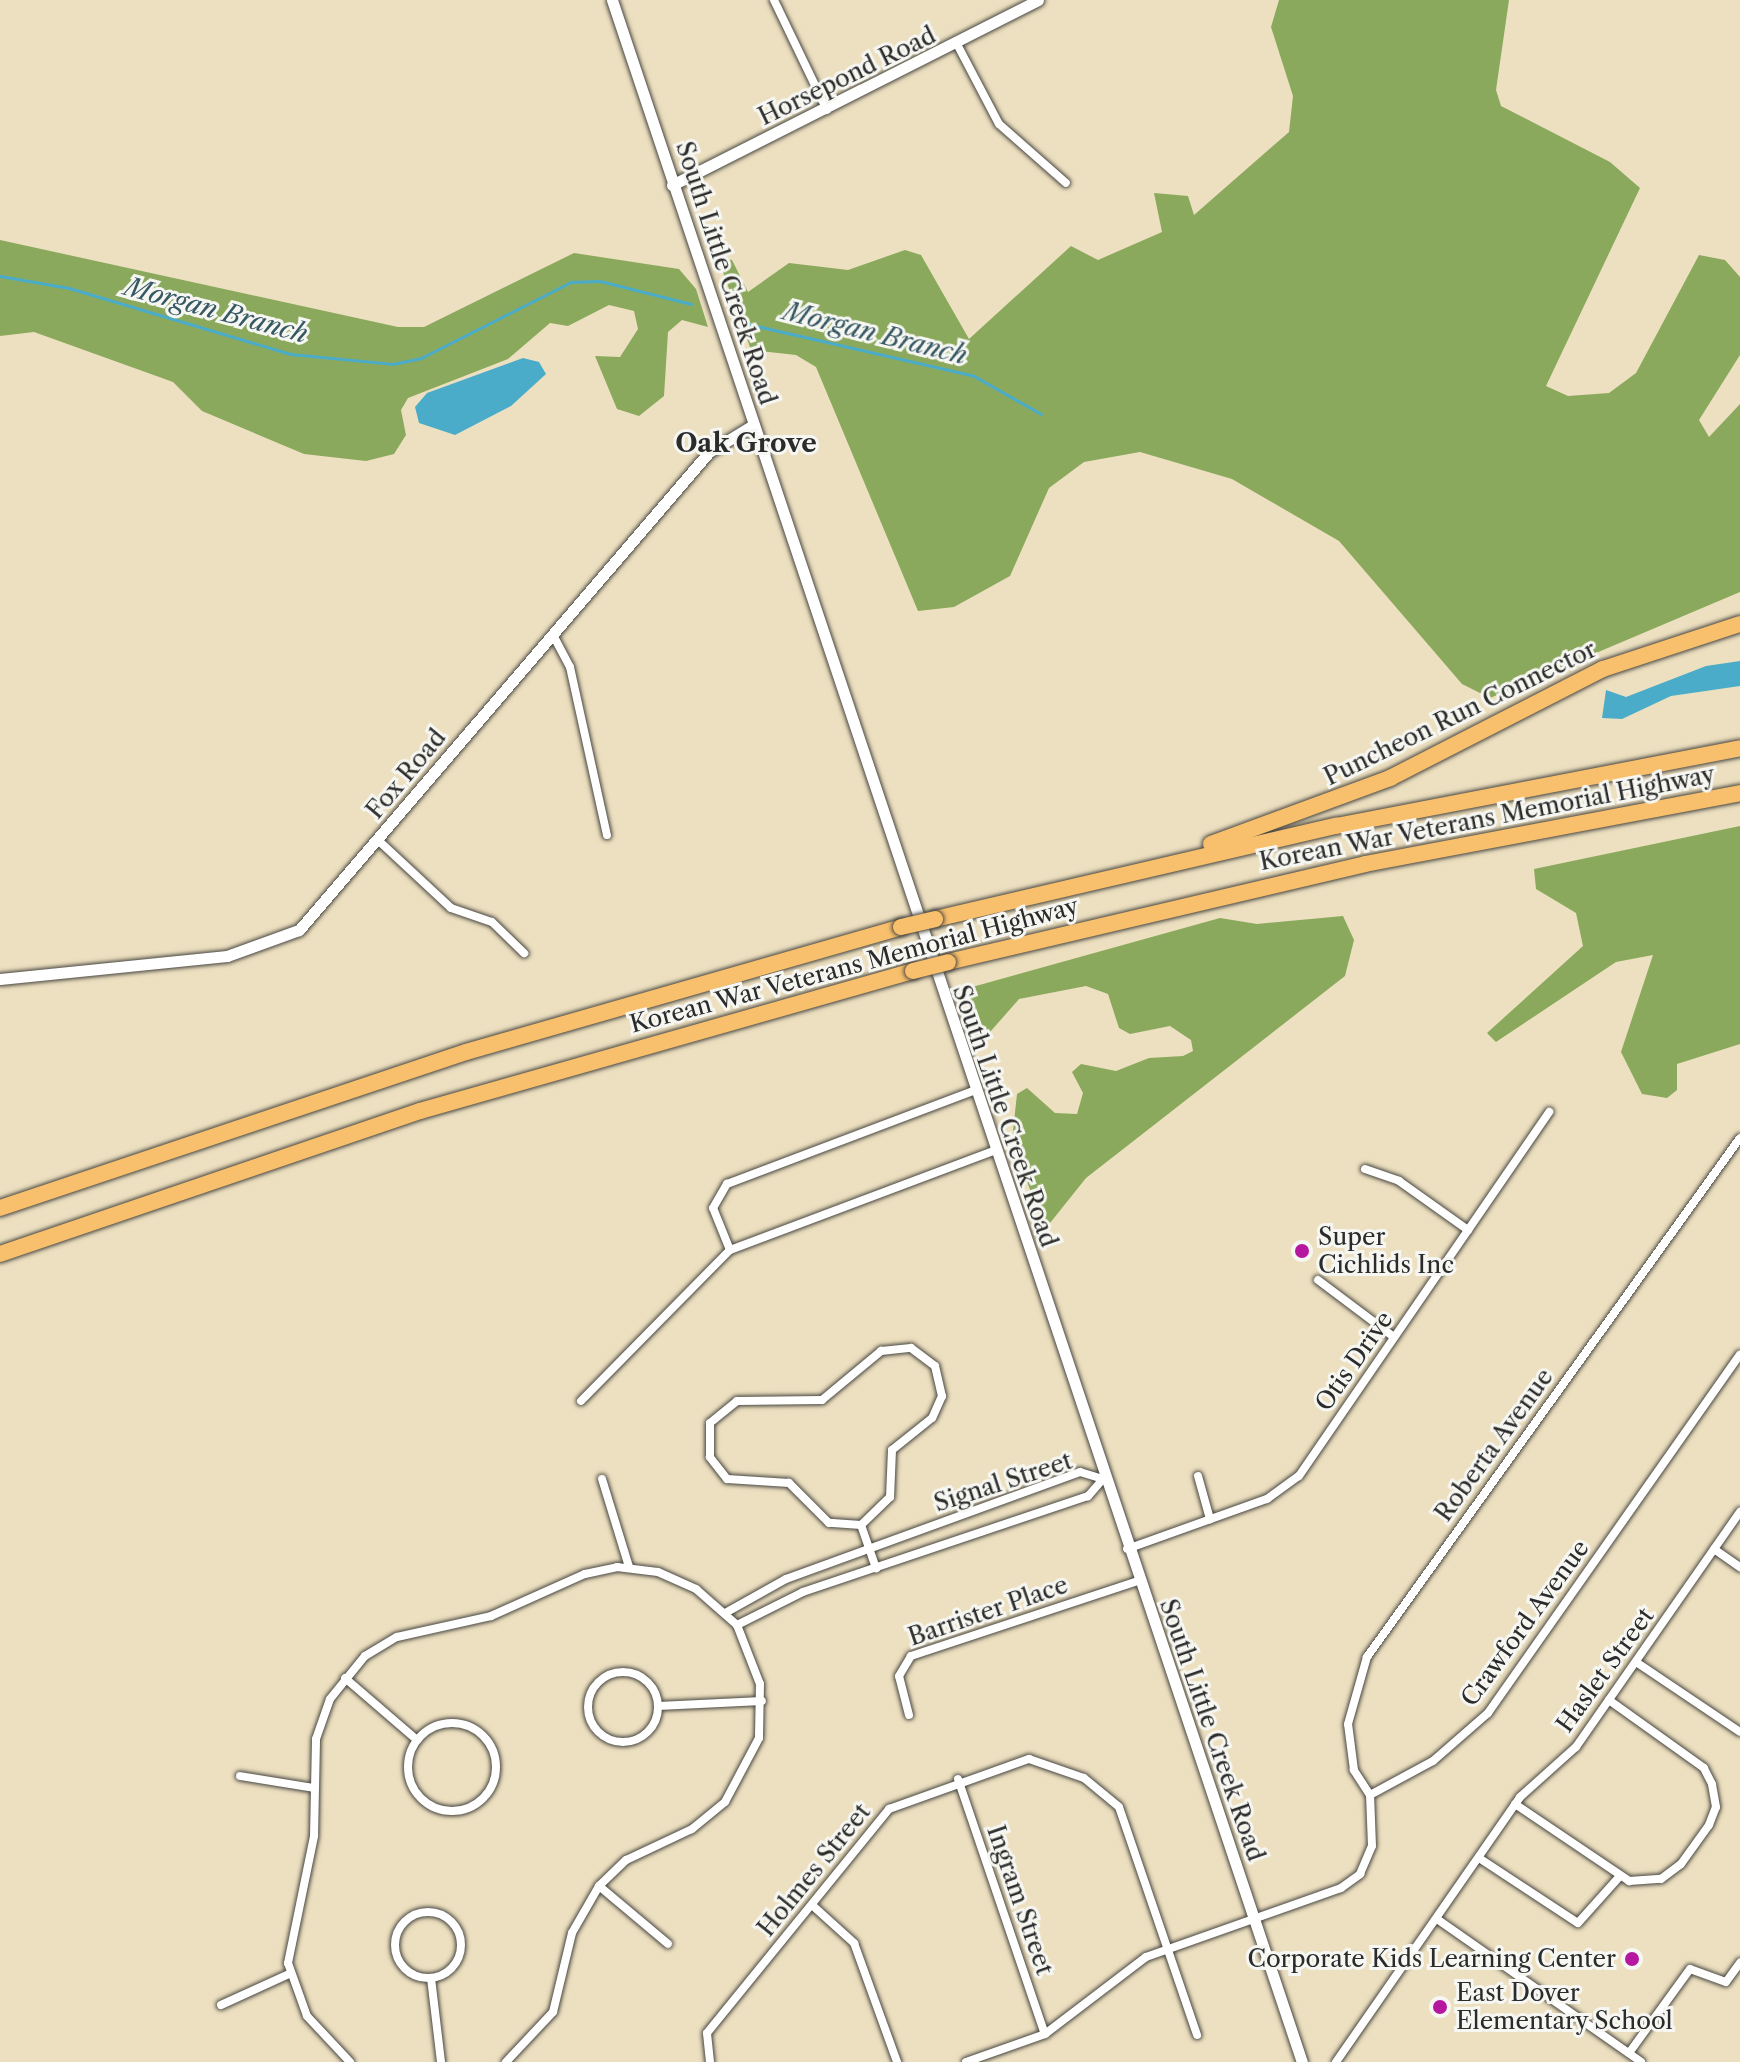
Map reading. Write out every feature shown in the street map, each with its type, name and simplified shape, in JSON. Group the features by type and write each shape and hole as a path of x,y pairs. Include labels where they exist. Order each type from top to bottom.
{"highway":[{"name":"Puncheon Run Connector","path":"1110,876 1343,798 1603,669 1740,624"},
{"name":"Korean War Veterans Memorial Highway","path":"0,1208 466,1052 901,927 1110,876 1740,748"},
{"name":"Korean War Veterans Memorial Highway","path":"0,1254 407,1115 913,971 1365,864 1740,793"}],"street":[{"name":"South Little Creek Road","path":"612,0 973,1091 1302,2062"},
{"path":"774,0 827,110"},
{"name":"Horsepond Road","path":"672,185 958,46 1038,0"},
{"path":"958,46 999,124 1066,183"},
{"name":"Fox Road","path":"0,979 273,944 310,919 709,452 753,425"},
{"path":"553,635 570,667 607,835"},
{"path":"379,841 451,908 492,922 524,953"},
{"path":"730,1250 713,1208 727,1184 973,1091"},
{"name":"Otis Drive","path":"1127,1549 1210,1519 1291,1484 1549,1112"},
{"name":"Roberta Avenue","path":"1370,1795 1354,1770 1348,1724 1367,1657 1740,1138"},
{"path":"581,1401 730,1250 994,1151"},
{"path":"1365,1169 1399,1181 1468,1230"},
{"path":"1318,1280 1394,1337"},
{"path":"911,1348 935,1366 940,1404 892,1450 890,1497 861,1525 829,1523 789,1483 727,1479 710,1457 710,1423 737,1401 822,1400 881,1351 911,1348"},
{"name":"Crawford Avenue","path":"1370,1795 1433,1761 1488,1713 1740,1355"},
{"name":"Signal Street","path":"727,1612 770,1585 1080,1472 1103,1479 1088,1496 876,1568 737,1625"},
{"path":"1198,1476 1210,1519"},
{"path":"602,1479 629,1567"},
{"name":"Haslet Street","path":"1336,2062 1515,1804 1576,1747 1740,1512"},
{"path":"861,1525 876,1568"},
{"path":"1714,1549 1740,1567"},
{"path":"350,2062 307,2016 289,1974 290,1927 314,1836 319,1726 345,1678 397,1637 491,1616 571,1578 629,1567 682,1582 727,1612 737,1625 762,1701 754,1754 725,1802 692,1829 626,1860 599,1886 572,1933 553,2012 506,2062"},
{"name":"Barrister Place","path":"909,1715 899,1676 911,1656 1138,1581"},
{"path":"1636,1662 1740,1732"},
{"path":"618,1672 641,1677 658,1706 652,1728 622,1742 594,1726 589,1704 598,1683 618,1672"},
{"path":"345,1678 417,1740"},
{"path":"1515,1804 1620,1876 1661,1879 1681,1864 1716,1807 1704,1768 1609,1700"},
{"path":"658,1706 762,1701"},
{"path":"441,1724 481,1733 496,1758 484,1798 458,1811 429,1805 408,1768 417,1740 441,1724"},
{"name":"Holmes Street","path":"710,2062 704,2049 713,2024 889,1809 958,1779 1036,1759 1110,1795 1127,1823 1197,2035"},
{"path":"240,1776 314,1788"},
{"name":"Ingram Street","path":"958,1779 1045,2034"},
{"path":"966,2062 1045,2034 1130,1966 1169,1948 1341,1888 1360,1874 1372,1846 1370,1795"},
{"path":"1479,1858 1578,1923 1620,1876"},
{"path":"599,1886 668,1944"},
{"path":"812,1905 854,1943 897,2062"},
{"path":"420,1913 451,1921 461,1940 451,1970 431,1978 402,1966 395,1945 402,1925 420,1913"},
{"path":"1437,1919 1641,2062"},
{"path":"1629,2053 1690,1969 1726,1982 1740,1963"},
{"path":"221,2005 289,1974"},
{"path":"431,1978 441,2062"}],"green space":[{"path":"1279,0 1509,0 1496,90 1501,106 1610,162 1640,188 1546,386 1568,396 1609,393 1636,373 1699,255 1725,260 1740,277 1740,355 1699,420 1709,437 1740,404 1740,592 1490,698 1462,684 1339,541 1232,479 1140,452 1084,462 1049,488 1010,576 954,607 918,611 816,367 796,355 751,350 718,258 732,260 748,292 789,263 848,270 905,250 921,255 969,339 1071,246 1098,260 1162,232 1154,193 1188,196 1194,215 1289,132 1293,96 1271,27"},
{"path":"0,240 398,327 424,327 574,253 679,269 696,289 708,327 682,320 668,332 664,396 639,416 617,409 595,356 620,357 638,329 634,311 609,305 568,326 550,323 508,359 408,398 401,410 406,435 394,454 366,461 304,454 202,411 173,382 34,332 0,336"},
{"path":"1740,826 1740,1044 1677,1064 1677,1090 1667,1098 1642,1094 1621,1052 1653,955 1616,962 1496,1042 1487,1033 1583,946 1576,913 1536,889 1534,869"},
{"path":"1343,916 1354,940 1345,976 1086,1178 1050,1223 1040,1217 1012,1140 1017,1094 1027,1088 1055,1113 1077,1114 1083,1093 1072,1072 1081,1064 1116,1071 1149,1058 1183,1056 1193,1051 1191,1040 1170,1026 1130,1034 1119,1028 1108,994 1086,986 1019,999 976,1048 965,989 1220,918 1257,924"}],"water":[{"path":"523,358 539,362 546,374 511,406 455,435 419,423 415,407 427,393"},
{"path":"1740,661 1740,686 1671,696 1622,719 1602,718 1606,690 1626,697 1706,666"}],"waterway":[{"name":"Morgan Branch","path":"0,276 69,288 290,354 393,364 421,358 571,282 600,281 691,304"},
{"name":"Morgan Branch","path":"739,322 974,376 1041,414"}],"place":[{"name":"Super Cichlids Inc","path":"1302,1251"},
{"name":"Corporate Kids Learning Center","path":"1632,1959"},
{"name":"East Dover Elementary School","path":"1440,2007"}],"district":[{"name":"Oak Grove","path":"746,444"}]}
